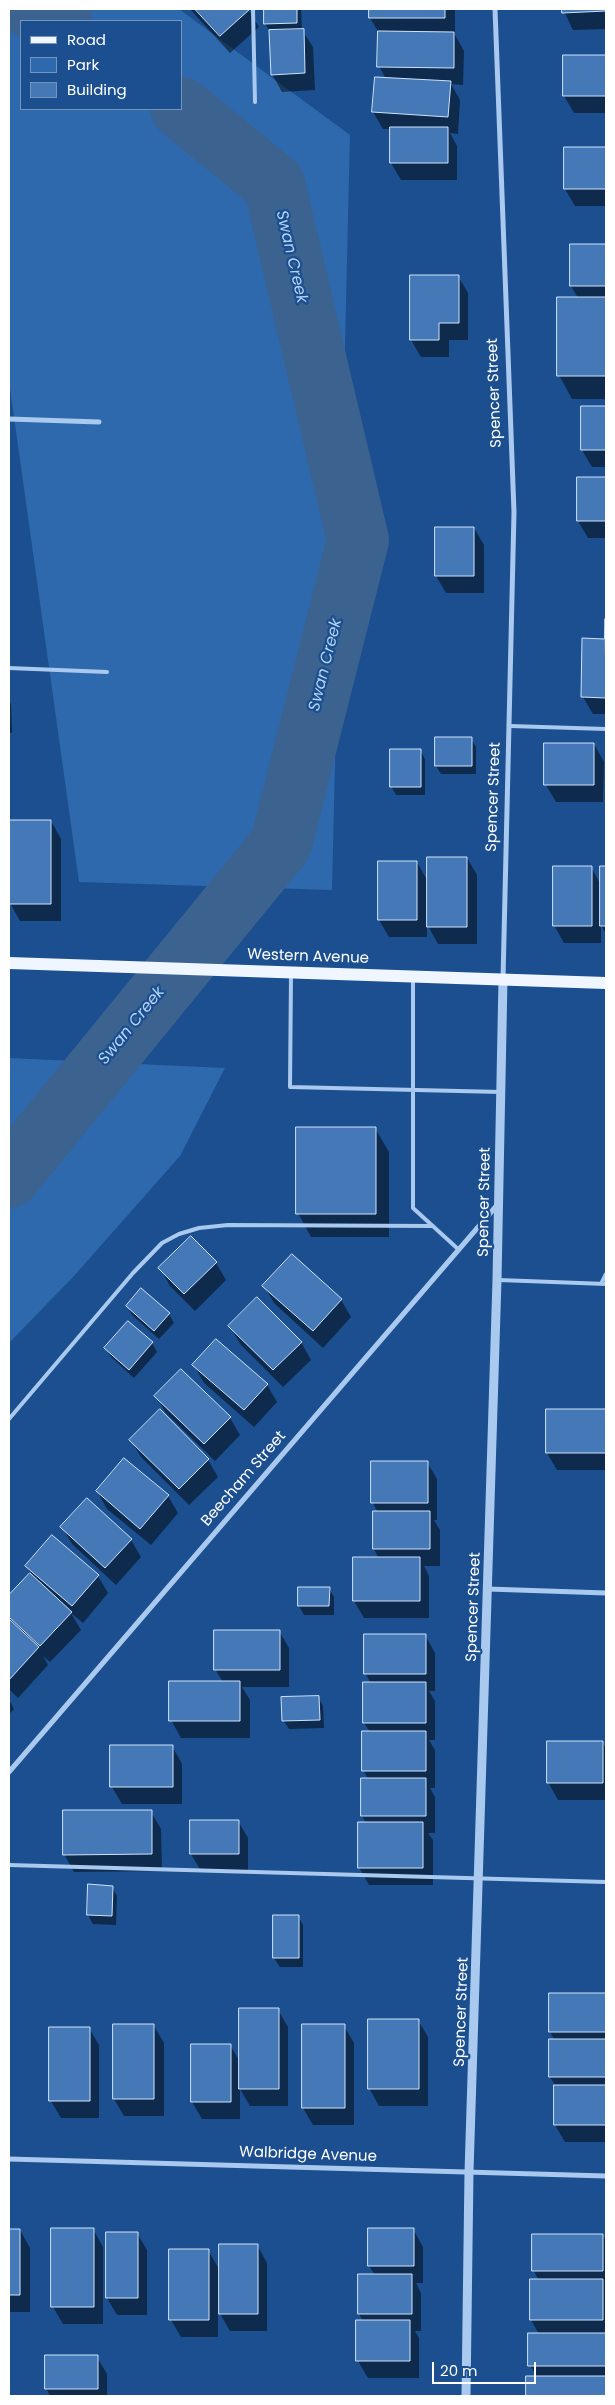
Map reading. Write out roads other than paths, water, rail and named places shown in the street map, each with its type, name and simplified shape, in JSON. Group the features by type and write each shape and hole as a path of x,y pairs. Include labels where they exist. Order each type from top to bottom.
{"main road":[{"name":"Western Avenue","path":"9,963 606,983"}],"street":[{"name":"Spencer Street","path":"466,2396 470,2172 498,1280 514,512 495,9"},
{"path":"9,419 99,422"},
{"name":"Beecham Street","path":"9,1772 499,1203"},
{"path":"488,1589 606,1592"},
{"name":"Walbridge Avenue","path":"9,2159 606,2176"}],"lane":[{"path":"253,9 255,102"},
{"path":"9,668 107,672"},
{"path":"510,726 606,729"},
{"path":"291,973 290,1087 501,1092"},
{"path":"413,977 413,1208 458,1249"},
{"path":"9,1419 133,1273 162,1243 179,1234 228,1225 433,1226"},
{"path":"498,1280 604,1284 606,1274"},
{"path":"9,1865 606,1882"}],"waterway":[{"name":"Swan Creek","path":"33,9 59,20"},
{"name":"Swan Creek","path":"9,1177 281,844 358,540 274,184 182,109"}]}
